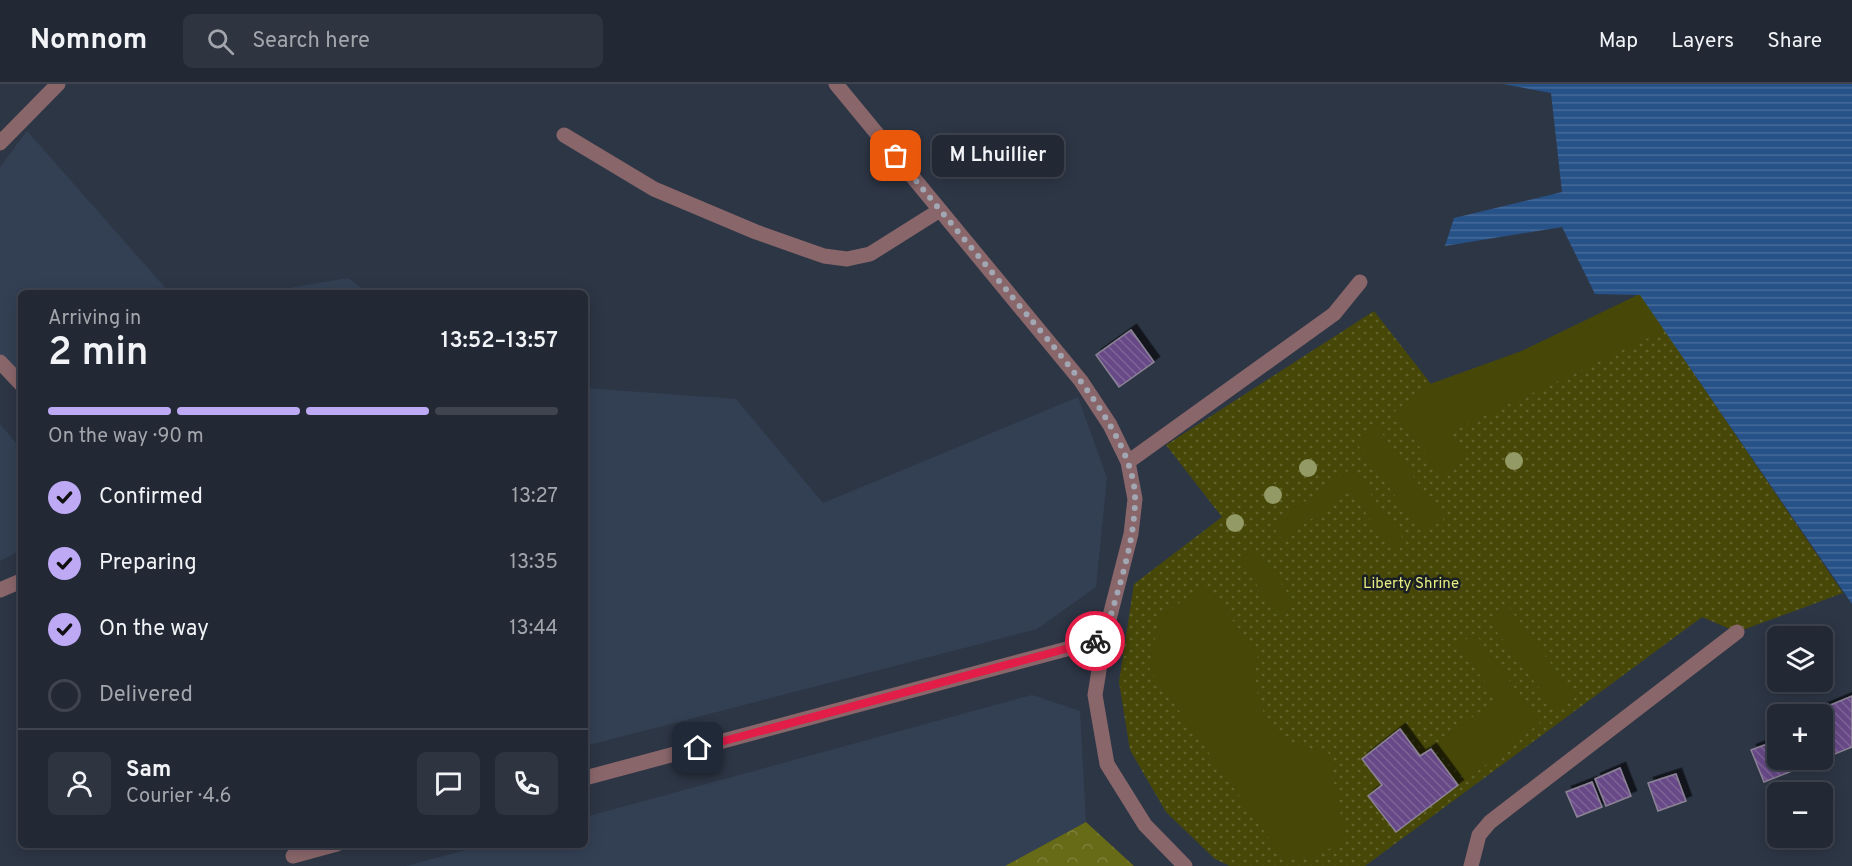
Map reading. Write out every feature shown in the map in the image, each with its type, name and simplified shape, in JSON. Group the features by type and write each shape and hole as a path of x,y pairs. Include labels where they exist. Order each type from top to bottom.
{"street":[{"path":"0,143 58,84"},
{"path":"836,84 1081,381 1110,425 1128,462 1136,499 1131,534 1104,639 1095,695 1107,764 1145,825 1185,866"},
{"path":"564,135 654,189 756,232 824,256 847,260 870,254 940,210"},
{"path":"1128,462 1334,314 1360,282"},
{"path":"0,362 18,381"},
{"path":"0,590 18,581"},
{"path":"1471,866 1479,835 1490,822 1737,633"},
{"path":"588,777 1104,639"},
{"path":"293,856 322,848"}],"shaded area":[{"path":"27,131 167,290 18,290 18,381 0,362 0,167"},
{"path":"348,278 364,290 289,290 294,287"},
{"path":"588,388 736,399 823,503 1078,397 1107,478 1096,587 1037,629 588,745"},
{"path":"0,424 18,445 18,552 0,561"},
{"path":"1032,695 1080,711 1086,822 1005,866 406,866 474,848 588,848 588,816"}],"green space":[{"name":"Liberty Shrine","path":"1640,294 1843,593 1737,632 1702,617 1365,866 1230,866 1215,859 1166,812 1130,750 1119,682 1134,584 1222,517 1166,445 1374,311 1431,384 1522,351"},
{"path":"1640,294 1665,330 1448,433 1465,456 1440,475 1394,412 1430,384 1522,351"},
{"path":"1376,425 1444,519 1423,534 1355,441"},
{"path":"1352,468 1406,543 1393,551 1350,491 1282,540 1272,525"},
{"path":"1254,548 1296,604 1280,616 1238,560"},
{"path":"1205,584 1258,654 1257,690 1261,707 1269,721 1279,733 1292,742 1328,751 1346,841 1309,858 1283,858 1149,668 1159,618"},
{"path":"1507,605 1576,697 1557,712 1488,620"},
{"path":"1475,633 1540,723 1466,780 1438,743 1497,699 1458,645"},
{"path":"1086,822 1134,866 1005,866"}],"water":[{"path":"1503,84 1852,84 1852,604 1640,295 1595,294 1562,227 1445,246 1454,218 1562,192 1551,93"}],"building":[{"path":"1131,330 1154,362 1119,387 1096,355"},
{"path":"1852,696 1852,747 1833,755 1833,704"},
{"path":"1400,729 1420,756 1431,749 1458,785 1396,832 1368,796 1382,785 1362,759"},
{"path":"1767,744 1767,770 1795,770 1764,782 1751,750"},
{"path":"1620,768 1631,796 1606,806 1595,779"},
{"path":"1676,774 1686,801 1658,811 1648,783"},
{"path":"1592,782 1602,807 1577,817 1566,792"}],"way so far":[{"path":"896,156 1081,381 1110,425 1128,462 1136,499 1131,534 1104,639 1095,641"}],"place":[{"name":"M Lhuillier","path":"896,156"}],"route":[{"path":"698,748 1095,641"}]}
